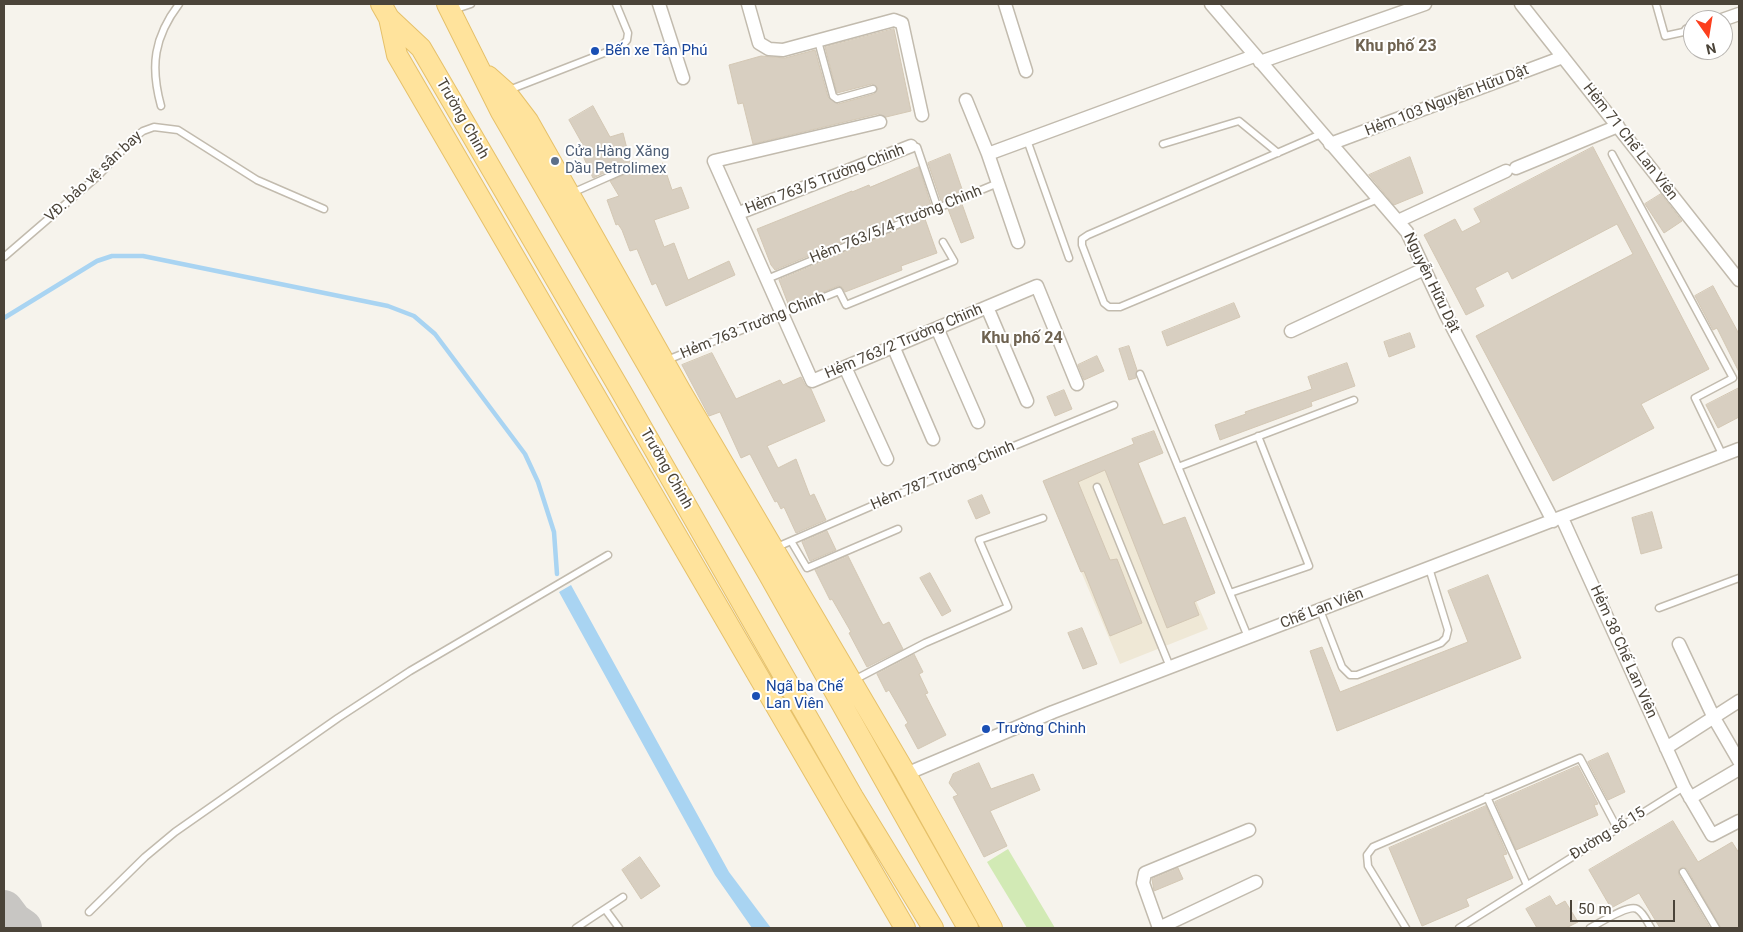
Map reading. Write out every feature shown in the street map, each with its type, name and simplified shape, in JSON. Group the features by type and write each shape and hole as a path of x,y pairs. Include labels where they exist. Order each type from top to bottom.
{"main road":[{"path":"449,8 478,66 500,94 528,121 664,362 906,774 992,928"},
{"name":"Trường Chinh","path":"385,11 421,48 566,296 853,797 934,928"},
{"name":"Trường Chinh","path":"385,11 397,55 905,928"},
{"path":"500,94 968,928"},
{"path":"562,338 566,296"}],"street":[{"path":"659,4 683,78"},
{"path":"748,4 759,43 769,50 784,50 894,20 902,23 922,115"},
{"path":"1005,4 1026,72"},
{"name":"Nguyễn Hữu Dật","path":"1211,4 1407,232 1446,315 1558,519"},
{"path":"988,154 1257,59 1425,4"},
{"name":"Hẻm 71 Chế Lan Viên","path":"1521,4 1739,280"},
{"name":"Hẻm 103 Nguyễn Hữu Dật","path":"1330,144 1563,57"},
{"name":"Hẻm 763/5/4 Trường Chinh","path":"966,100 998,183"},
{"name":"Hẻm 763/5 Trường Chinh","path":"782,312 714,161 880,122"},
{"path":"1398,221 1511,170 1618,126"},
{"name":"Hẻm 763/5 Trường Chinh","path":"739,213 911,146"},
{"path":"998,183 1018,242"},
{"path":"1291,331 1424,269"},
{"name":"Hẻm 763/2 Trường Chinh","path":"782,312 812,380 1037,286 1077,384"},
{"path":"987,307 1027,401"},
{"path":"937,328 978,422"},
{"path":"892,346 933,439"},
{"path":"845,366 887,459"},
{"name":"Chế Lan Viên","path":"906,774 1053,712 1739,449"},
{"name":"Hẻm 38 Chế Lan Viên","path":"1558,519 1684,786"},
{"path":"1679,644 1714,718 1739,761"},
{"path":"1666,748 1739,701"},
{"path":"1690,798 1739,769"},
{"path":"1684,786 1712,835 1739,821"},
{"path":"1248,830 1145,873 1143,883 1159,928 1256,882"}],"lane":[{"path":"161,106 156,87 154,54 168,18 179,4"},
{"path":"449,8 471,4"},
{"path":"500,94 622,46 628,40 628,33 616,4"},
{"path":"1656,4 1665,36 1683,32"},
{"path":"818,41 833,96 837,99 873,89"},
{"path":"1163,144 1239,121 1278,152"},
{"name":"VĐ. bảo vệ sân bay","path":"4,257 98,176 143,131 154,127 178,130 257,180 324,209"},
{"path":"1321,134 1082,239 1082,245 1104,303 1108,307 1120,307 1378,199"},
{"path":"1027,140 1070,258"},
{"path":"911,146 917,147 938,209"},
{"path":"1612,154 1733,378 1695,398 1723,456"},
{"path":"569,194 626,169"},
{"name":"Hẻm 763/5/4 Trường Chinh","path":"767,279 998,183"},
{"name":"Hẻm 763 Trường Chinh","path":"664,362 782,312 839,291 846,305 954,261 943,242"},
{"path":"1140,374 1248,637"},
{"path":"1178,467 1354,400"},
{"name":"Hẻm 787 Trường Chinh","path":"773,548 948,472 1114,405"},
{"path":"1230,593 1309,566 1258,436"},
{"path":"1097,487 1170,667"},
{"path":"851,682 925,643 1008,607 979,540 1043,518"},
{"path":"791,541 807,568 898,529"},
{"path":"88,912 175,832 338,718 410,671 608,555"},
{"path":"1320,610 1342,668 1350,675 1357,675 1441,644 1446,638 1448,630 1429,568"},
{"path":"1659,608 1739,578"},
{"path":"1406,928 1375,881 1368,866 1367,855 1373,848 1580,758 1617,828"},
{"name":"Đường số 15","path":"1459,928 1684,786"},
{"path":"1487,797 1527,885"},
{"path":"1683,872 1716,928"},
{"path":"576,928 623,897"},
{"path":"1590,928 1628,908 1636,908 1642,913 1651,928"},
{"path":"605,909 619,928"}],"shaded area":[{"path":"1131,445 1208,629 1120,664 1043,481"}],"green space":[{"path":"1008,849 1055,928 1027,928 987,862"}],"water":[{"path":"571,585 729,872 771,928 752,928 715,875 559,592"}],"building":[{"path":"894,29 911,111 886,117 878,114 753,144 743,103 738,104 729,65 761,56 785,58 815,50 828,97 838,104 874,94 878,88 872,84 837,93 825,47"},
{"path":"593,106 610,137 623,133 633,173 663,163 672,190 681,187 689,208 654,220 664,247 674,243 688,280 729,261 735,275 666,306 656,283 652,285 637,249 630,251 622,230 618,224 616,225 607,200 619,196 610,181 628,173 630,167 624,164 593,178 579,147 583,145 569,120"},
{"path":"1593,147 1709,369 1641,404 1654,428 1553,481 1476,336 1633,254 1617,224 1512,279 1508,271 1475,288 1484,306 1466,315 1424,235 1455,219 1462,232 1481,222 1474,209"},
{"path":"950,154 963,192 941,201 928,163"},
{"path":"1410,157 1423,193 1394,205 1369,175"},
{"path":"919,167 931,205 775,270 771,265 757,229 852,191 869,185 870,187"},
{"path":"1661,194 1682,221 1664,233 1645,204"},
{"path":"962,204 974,238 961,243 948,209"},
{"path":"925,219 937,253 901,266 902,270 845,292 842,287 838,286 789,306 779,280"},
{"path":"1713,286 1739,334 1739,372 1717,328 1713,330 1695,296"},
{"path":"1234,303 1240,317 1167,346 1162,332"},
{"path":"1410,333 1415,347 1389,357 1384,342"},
{"path":"1129,346 1137,370 1136,378 1129,380 1119,349"},
{"path":"712,353 736,399 780,380 783,385 801,377 805,385 811,389 825,421 767,446 778,468 796,459 810,496 814,494 826,520 796,533 784,507 781,509 777,501 775,502 750,454 741,458 720,412 709,416 682,365"},
{"path":"1097,356 1104,371 1084,380 1078,365"},
{"path":"1347,363 1355,386 1311,402 1312,406 1220,440 1215,425 1246,414 1245,412 1312,389 1308,377"},
{"path":"1739,388 1739,417 1718,428 1706,405"},
{"path":"1064,390 1072,409 1055,416 1047,397"},
{"path":"1154,431 1163,453 1138,463 1163,525 1185,517 1215,593 1194,602 1199,615 1167,628 1105,470 1078,482 1110,560 1117,559 1142,623 1110,636 1084,571 1081,572 1043,481 1134,444 1132,439"},
{"path":"982,495 990,513 976,519 968,501"},
{"path":"1652,512 1662,548 1641,554 1632,518"},
{"path":"827,531 836,550 810,561 802,542"},
{"path":"848,556 883,625 889,622 903,649 867,667 849,633 851,632 832,599 830,600 815,570"},
{"path":"930,573 951,611 942,616 920,578"},
{"path":"1488,575 1521,658 1337,731 1310,651 1322,647 1340,692 1468,642 1448,591"},
{"path":"1082,628 1097,664 1083,669 1068,633"},
{"path":"914,654 923,672 919,674 928,693 925,694 946,735 918,749 905,725 908,723 889,690 886,692 877,674"},
{"path":"1608,753 1625,792 1608,800 1588,762"},
{"path":"979,763 991,789 1033,774 1040,790 990,811 1007,846 984,857 953,797 958,795 949,783 953,774"},
{"path":"1578,766 1598,804 1594,805 1598,815 1516,850 1495,802"},
{"path":"1486,806 1507,854 1503,855 1513,878 1466,899 1469,906 1422,926 1389,848"},
{"path":"1673,821 1698,862 1732,842 1739,853 1739,928 1721,928 1687,869 1683,867 1679,869 1679,875 1710,928 1660,928 1639,893 1611,908 1589,870"},
{"path":"640,857 660,886 641,899 622,870"},
{"path":"1178,868 1183,879 1154,891 1152,879"},
{"path":"1550,896 1556,906 1565,901 1578,922 1566,928 1537,928 1526,909"}],"waterway":[{"path":"4,318 97,261 112,256 143,256 388,306 414,316 435,334 525,454 538,482 554,532 557,574"}],"taxiway":[{"path":"4,909 13,921 23,928"}],"place":[{"name":"Bến xe Tân Phú","path":"595,51"},
{"name":"Cửa Hàng Xăng Dầu Petrolimex","path":"555,161"},
{"name":"Ngã ba Chế Lan Viên","path":"756,696"},
{"name":"Trường Chinh","path":"986,729"}],"district":[{"name":"Khu phố 23","path":"1396,47"},
{"name":"Khu phố 24","path":"1022,339"}]}
